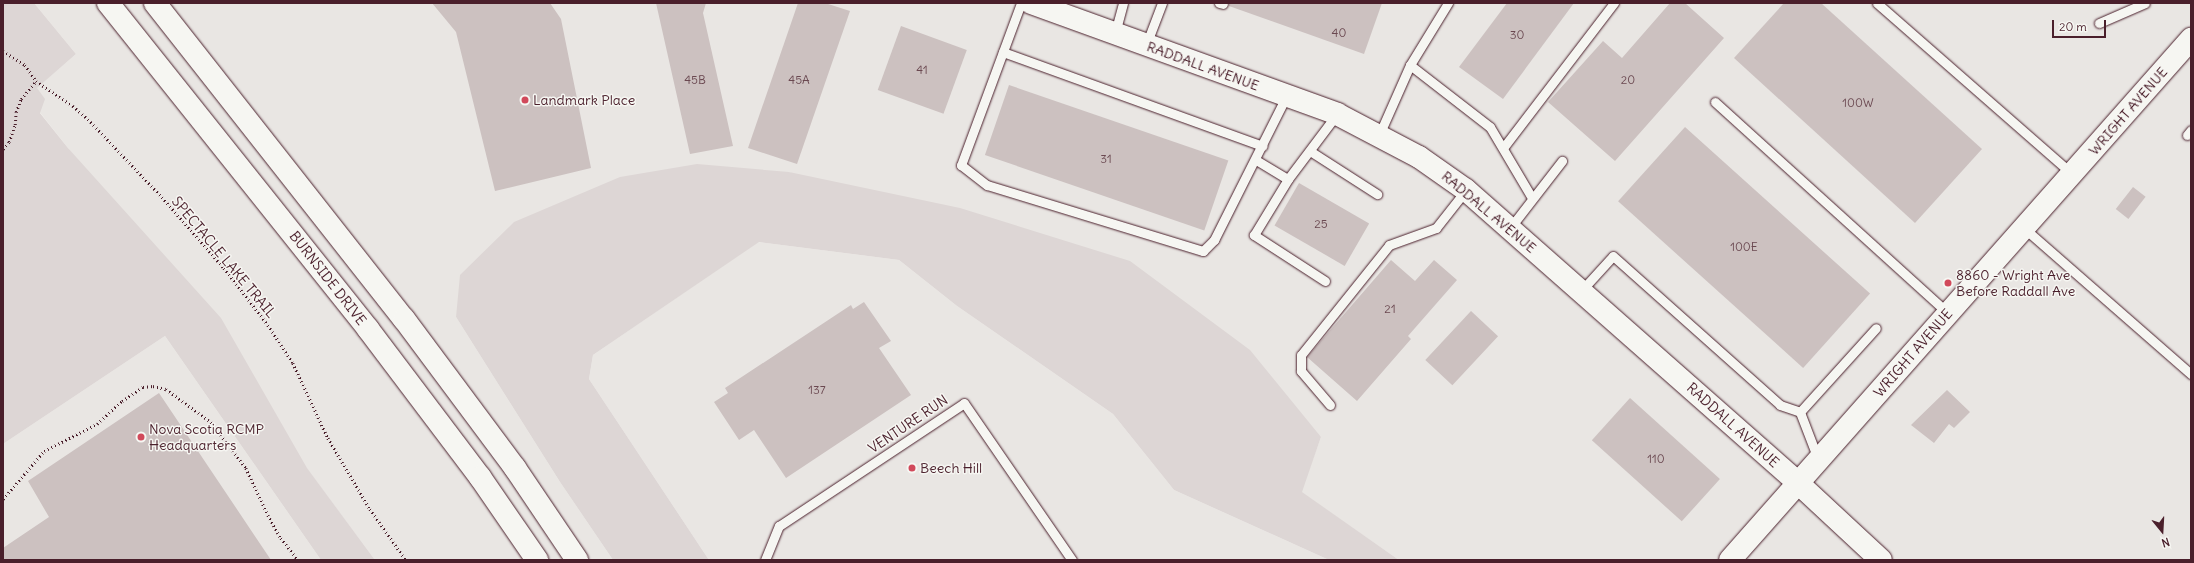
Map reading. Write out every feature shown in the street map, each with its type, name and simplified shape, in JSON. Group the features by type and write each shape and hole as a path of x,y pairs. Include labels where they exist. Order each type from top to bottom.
{"main road":[{"name":"BURNSIDE DRIVE","path":"108,3 368,329 480,477 537,560"},
{"path":"155,3 404,319 515,468 577,560"},
{"name":"RADDALL AVENUE","path":"1031,3 1286,97 1337,114 1419,157 1466,190 1510,228 1798,483 1881,560"},
{"name":"WRIGHT AVENUE","path":"1730,560 2191,39"}],"lane":[{"path":"1021,3 961,165 987,185 1203,251 1214,240 1256,160 1286,97"},
{"path":"1115,34 1123,3"},
{"path":"1146,45 1162,3"},
{"path":"1379,135 1410,65 1448,3"},
{"path":"1503,148 1614,3"},
{"path":"1877,3 2072,174"},
{"path":"2098,23 2145,3"},
{"path":"1003,52 1263,146"},
{"path":"1410,65 1490,127 1532,198"},
{"path":"1715,102 1948,313"},
{"path":"1325,281 1254,235 1288,179 1337,114"},
{"path":"1310,151 1377,194"},
{"path":"1256,160 1288,179"},
{"path":"1510,228 1562,161"},
{"path":"1330,405 1301,371 1301,355 1389,245 1436,228 1466,190"},
{"path":"2024,228 2191,374"},
{"path":"1581,291 1613,256 1780,405 1800,412"},
{"path":"1800,412 1876,328"},
{"name":"VENTURE RUN","path":"765,560 780,526 964,403 1072,560"},
{"path":"1800,412 1818,460"}],"path":[{"name":"SPECTACLE LAKE TRAIL","path":"3,51 25,65 36,81 73,106 88,119 162,197 224,268 260,313 292,363 328,438 370,509 406,560"},
{"path":"3,149 9,142 16,112 21,99 36,81"},
{"path":"3,499 44,451 97,424 122,401 143,387 153,386 166,389 211,422 246,468 268,515 298,560"}],"shaded area":[{"path":"3,3 34,3 76,54 37,88 45,99 40,113 68,148 221,318 307,468 375,560 321,560 165,336 3,444"},
{"path":"34,3 2191,3 2191,560 1399,560 1301,492 1321,437 789,172 456,317 560,482 613,560 375,560 68,148 27,96 76,54"},
{"path":"697,164 789,172 960,208 1130,261 1250,350 1321,437 1302,492 1399,560 1329,560 1174,490 1113,414 957,306 899,260 759,242 593,355 589,379 709,560 613,560 560,482 456,317 460,275 514,222 620,177"},
{"path":"758,242 899,260 957,306 1113,414 1174,490 1329,560 709,560 589,379 593,355"},
{"path":"165,336 321,560 3,560 3,444"}],"building":[{"name":"Landmark Place","path":"432,3 550,3 561,19 591,168 495,191 456,32"},
{"path":"656,3 706,3 703,13 733,146 690,154"},
{"path":"798,3 825,3 850,11 797,164 748,148"},
{"path":"1229,3 1382,3 1364,54 1229,6"},
{"path":"1507,3 1574,3 1503,99 1459,67"},
{"path":"1670,3 1685,3 1724,38 1615,161 1548,102 1603,41 1622,58"},
{"path":"1784,3 1821,3 1982,149 1915,223 1734,58"},
{"path":"901,26 967,50 944,114 878,90"},
{"path":"1009,85 1228,161 1204,231 985,155"},
{"path":"1685,127 1870,294 1803,368 1618,201"},
{"path":"1299,183 1369,224 1345,266 1274,225"},
{"path":"2133,187 2146,197 2128,219 2116,209"},
{"path":"1391,260 1415,281 1434,260 1457,280 1408,336 1411,339 1357,401 1307,357"},
{"path":"864,302 891,341 879,348 911,395 786,478 754,430 739,440 714,402 728,393 725,388 851,305 853,309"},
{"path":"1471,311 1498,336 1452,385 1425,360"},
{"path":"1947,390 1970,412 1954,428 1949,424 1934,443 1911,425"},
{"name":"Nova Scotia RCMP Headquarters","path":"159,393 271,560 3,560 3,548 49,517 28,481"},
{"path":"1630,398 1720,479 1682,521 1592,440"}],"place":[{"name":"Landmark Place","path":"525,100"},
{"name":"8860 - Wright Ave Before Raddall Ave","path":"1948,283"},
{"name":"Nova Scotia RCMP Headquarters","path":"141,437"},
{"name":"Beech Hill","path":"912,468"}]}
